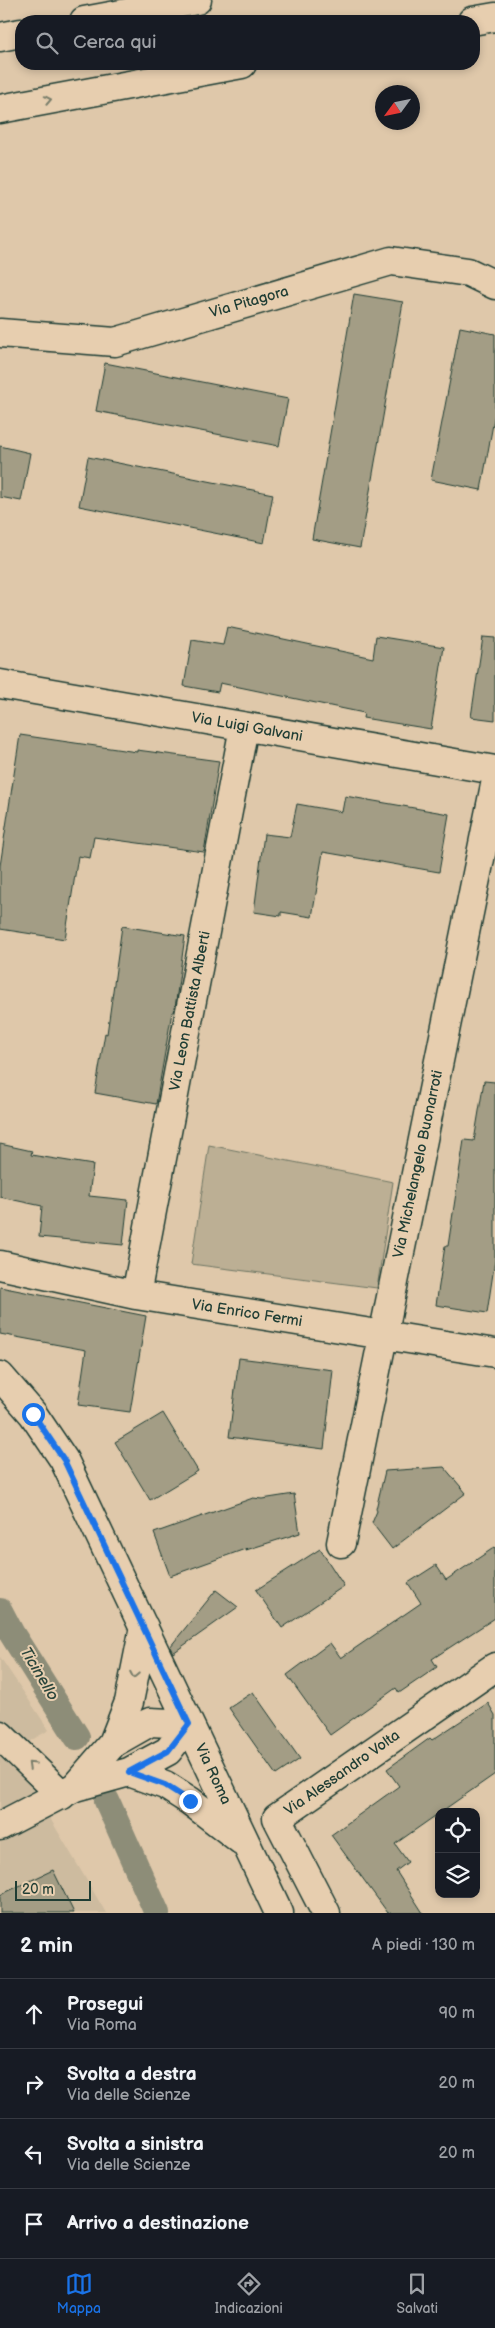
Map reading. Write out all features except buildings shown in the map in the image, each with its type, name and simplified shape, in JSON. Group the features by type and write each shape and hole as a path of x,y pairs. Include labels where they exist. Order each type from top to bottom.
{"main road":[{"path":"116,15 197,0"},
{"path":"480,20 495,17"},
{"path":"0,37 15,34"},
{"path":"0,109 210,70"},
{"name":"Via Pitagora","path":"0,333 115,342 391,261 468,272 495,286"},
{"name":"Via Luigi Galvani","path":"0,684 495,770"},
{"name":"Via Leon Battista Alberti","path":"136,1295 244,727"},
{"name":"Via Michelangelo Buonarroti","path":"341,1543 495,785"},
{"name":"Via Enrico Fermi","path":"0,1265 136,1295 495,1354"},
{"name":"Via Roma","path":"0,1376 33,1414 64,1460 279,1913"},
{"path":"113,1743 129,1702 144,1627"},
{"name":"Via Alessandro Volta","path":"326,1913 277,1818 495,1668"},
{"path":"69,1791 113,1743 150,1722 189,1724"},
{"path":"0,1826 69,1791 129,1772 168,1751 189,1724"},
{"path":"0,1735 69,1791"},
{"path":"129,1772 165,1785 190,1801 246,1845"}],"shaded area":[{"path":"209,1145 393,1182 377,1288 191,1264"},
{"path":"0,1657 49,1730 11,1752 106,1913 0,1913"}],"waterway":[{"name":"Ticinello","path":"0,1611 12,1634 77,1737"},
{"name":"Ticinello","path":"107,1801 157,1913"}],"route":[{"path":"33,1414 64,1460 189,1724 168,1751 129,1772 165,1785 190,1801"}]}
